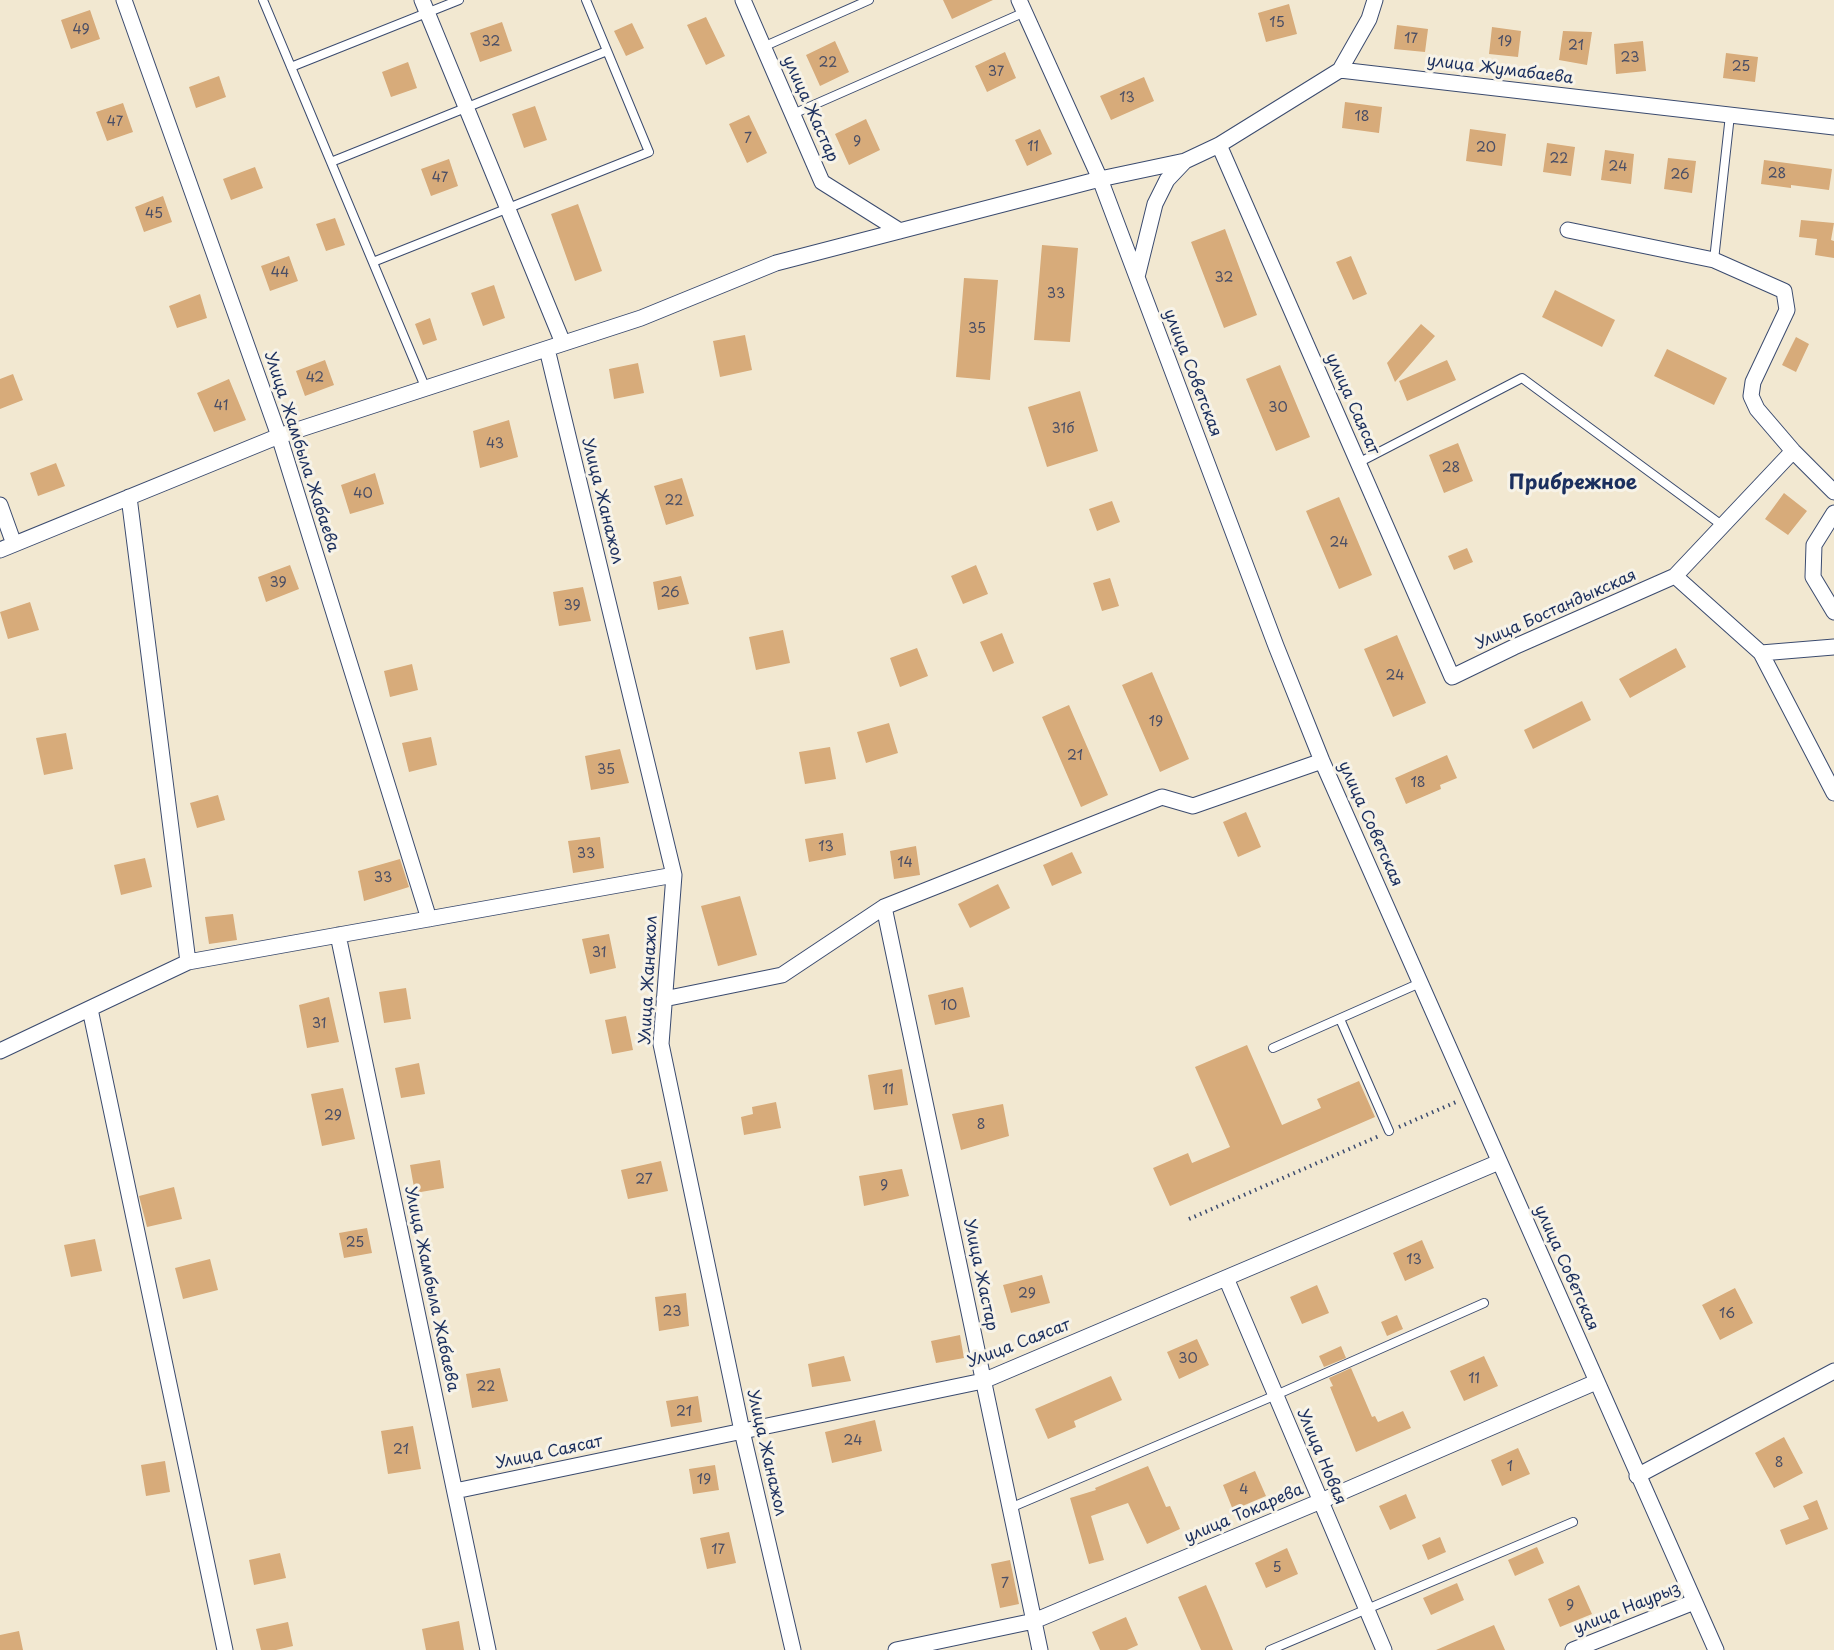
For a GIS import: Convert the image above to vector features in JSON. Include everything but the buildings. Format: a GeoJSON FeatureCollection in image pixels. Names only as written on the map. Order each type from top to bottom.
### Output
{"type":"FeatureCollection","features":[{"type":"Feature","properties":{"kind":"street","name":"Улица Жамбыла Жабаева"},"geometry":{"type":"LineString","coordinates":[[124,0],[279,436],[429,919]]}},
{"type":"Feature","properties":{"kind":"street","name":"улица Жастар"},"geometry":{"type":"LineString","coordinates":[[743,0],[822,182],[900,231]]}},
{"type":"Feature","properties":{"kind":"street"},"geometry":{"type":"LineString","coordinates":[[0,505],[7,547],[279,436],[641,318],[776,263],[1100,179],[1185,161],[1218,145],[1340,70],[1369,19],[1376,0]]}},
{"type":"Feature","properties":{"kind":"street"},"geometry":{"type":"LineString","coordinates":[[425,6],[564,343]]}},
{"type":"Feature","properties":{"kind":"street","name":"улица Советская"},"geometry":{"type":"LineString","coordinates":[[1022,6],[1100,179],[1276,646],[1323,761],[1637,1476],[1716,1650]]}},
{"type":"Feature","properties":{"kind":"street","name":"улица Жумабаева"},"geometry":{"type":"LineString","coordinates":[[1340,70],[1834,127]]}},
{"type":"Feature","properties":{"kind":"street","name":"улица Саясат"},"geometry":{"type":"LineString","coordinates":[[1218,145],[1452,677]]}},
{"type":"Feature","properties":{"kind":"street"},"geometry":{"type":"LineString","coordinates":[[1137,277],[1155,204],[1167,180],[1185,161]]}},
{"type":"Feature","properties":{"kind":"street"},"geometry":{"type":"LineString","coordinates":[[1568,230],[1714,260],[1784,291],[1787,310],[1753,382],[1751,396],[1757,409],[1793,451],[1834,492]]}},
{"type":"Feature","properties":{"kind":"street","name":"Улица Жанажол"},"geometry":{"type":"LineString","coordinates":[[547,349],[674,875],[661,1044],[742,1431],[793,1650]]}},
{"type":"Feature","properties":{"kind":"street","name":"Улица Бостандыкская"},"geometry":{"type":"LineString","coordinates":[[1452,677],[1675,576],[1793,451]]}},
{"type":"Feature","properties":{"kind":"street"},"geometry":{"type":"LineString","coordinates":[[129,497],[188,962]]}},
{"type":"Feature","properties":{"kind":"street"},"geometry":{"type":"LineString","coordinates":[[1834,513],[1814,545],[1813,577],[1834,612]]}},
{"type":"Feature","properties":{"kind":"street"},"geometry":{"type":"LineString","coordinates":[[1675,576],[1761,653],[1834,793]]}},
{"type":"Feature","properties":{"kind":"street"},"geometry":{"type":"LineString","coordinates":[[1761,653],[1834,647]]}},
{"type":"Feature","properties":{"kind":"street"},"geometry":{"type":"LineString","coordinates":[[664,999],[782,975],[884,907],[1162,797],[1193,806],[1323,761]]}},
{"type":"Feature","properties":{"kind":"street"},"geometry":{"type":"LineString","coordinates":[[0,1051],[188,962],[674,875]]}},
{"type":"Feature","properties":{"kind":"street","name":"Улица Жастар"},"geometry":{"type":"LineString","coordinates":[[884,907],[1040,1650]]}},
{"type":"Feature","properties":{"kind":"street","name":"Улица Жамбыла Жабаева"},"geometry":{"type":"LineString","coordinates":[[338,935],[488,1650]]}},
{"type":"Feature","properties":{"kind":"street"},"geometry":{"type":"LineString","coordinates":[[90,1009],[225,1650]]}},
{"type":"Feature","properties":{"kind":"street","name":"Улица Саясат"},"geometry":{"type":"LineString","coordinates":[[455,1491],[983,1381],[1499,1162]]}},
{"type":"Feature","properties":{"kind":"street","name":"Улица Новая"},"geometry":{"type":"LineString","coordinates":[[1226,1278],[1384,1650]]}},
{"type":"Feature","properties":{"kind":"street"},"geometry":{"type":"LineString","coordinates":[[1637,1476],[1834,1371]]}},
{"type":"Feature","properties":{"kind":"street","name":"улица Токарева"},"geometry":{"type":"LineString","coordinates":[[896,1650],[1034,1621],[1321,1501],[1596,1382]]}},
{"type":"Feature","properties":{"kind":"street","name":"улица Наурыз"},"geometry":{"type":"LineString","coordinates":[[1573,1650],[1694,1602]]}},
{"type":"Feature","properties":{"kind":"lane"},"geometry":{"type":"LineString","coordinates":[[263,0],[426,388]]}},
{"type":"Feature","properties":{"kind":"lane"},"geometry":{"type":"LineString","coordinates":[[291,67],[425,6],[459,0]]}},
{"type":"Feature","properties":{"kind":"lane"},"geometry":{"type":"LineString","coordinates":[[373,262],[649,152],[586,0]]}},
{"type":"Feature","properties":{"kind":"lane"},"geometry":{"type":"LineString","coordinates":[[763,46],[869,0]]}},
{"type":"Feature","properties":{"kind":"lane"},"geometry":{"type":"LineString","coordinates":[[793,114],[1022,6]]}},
{"type":"Feature","properties":{"kind":"lane"},"geometry":{"type":"LineString","coordinates":[[331,162],[607,51]]}},
{"type":"Feature","properties":{"kind":"lane"},"geometry":{"type":"LineString","coordinates":[[1714,260],[1730,115]]}},
{"type":"Feature","properties":{"kind":"lane"},"geometry":{"type":"LineString","coordinates":[[1358,463],[1522,378],[1723,526]]}},
{"type":"Feature","properties":{"kind":"lane"},"geometry":{"type":"LineString","coordinates":[[1273,1048],[1420,983]]}},
{"type":"Feature","properties":{"kind":"lane"},"geometry":{"type":"LineString","coordinates":[[1340,1019],[1389,1131]]}},
{"type":"Feature","properties":{"kind":"lane"},"geometry":{"type":"LineString","coordinates":[[1010,1508],[1276,1395],[1484,1303]]}},
{"type":"Feature","properties":{"kind":"lane"},"geometry":{"type":"LineString","coordinates":[[1270,1650],[1573,1522]]}},
{"type":"Feature","properties":{"kind":"path"},"geometry":{"type":"LineString","coordinates":[[1189,1219],[1470,1096]]}},
{"type":"Feature","properties":{"kind":"district","name":"Прибрежное"},"geometry":{"type":"Point","coordinates":[1573,483]}}]}
